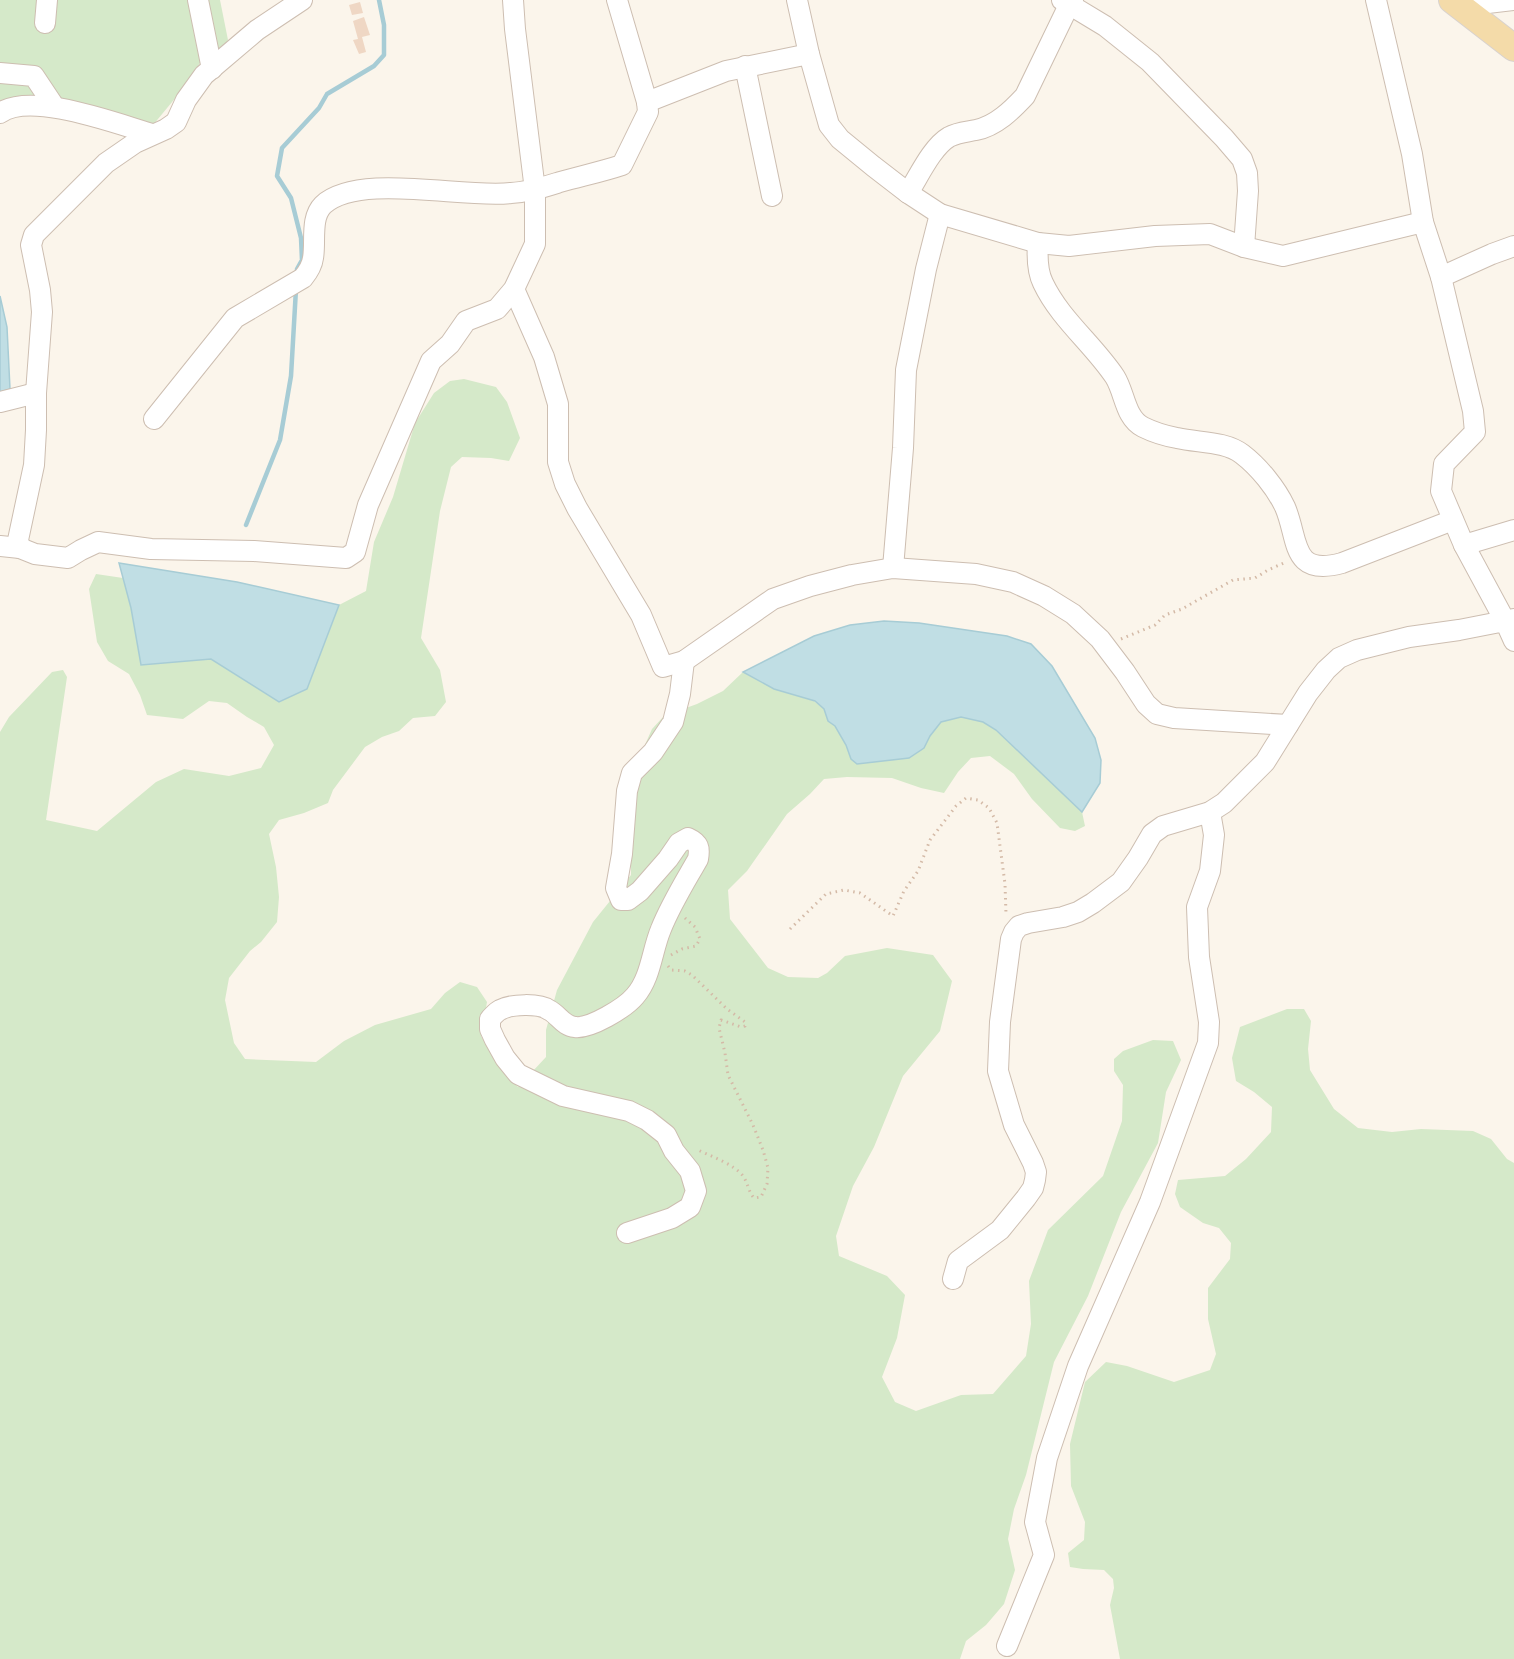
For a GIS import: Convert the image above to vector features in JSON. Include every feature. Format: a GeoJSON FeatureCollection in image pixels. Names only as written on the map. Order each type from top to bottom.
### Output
{"type":"FeatureCollection","features":[{"type":"Feature","properties":{"kind":"main road"},"geometry":{"type":"LineString","coordinates":[[1459,7],[1514,48]]}},
{"type":"Feature","properties":{"kind":"street"},"geometry":{"type":"LineString","coordinates":[[45,23],[47,0]]}},
{"type":"Feature","properties":{"kind":"street"},"geometry":{"type":"LineString","coordinates":[[198,0],[212,69]]}},
{"type":"Feature","properties":{"kind":"street"},"geometry":{"type":"LineString","coordinates":[[20,548],[18,540],[34,465],[42,312],[31,245],[34,235],[106,163],[135,143],[176,122],[186,100],[204,75],[257,30],[302,0]]}},
{"type":"Feature","properties":{"kind":"street"},"geometry":{"type":"LineString","coordinates":[[0,546],[68,558],[98,542],[151,549],[254,551],[346,558],[355,552],[368,505],[431,362],[450,344],[466,321],[497,309],[514,289],[535,244],[535,190],[513,0]]}},
{"type":"Feature","properties":{"kind":"street"},"geometry":{"type":"LineString","coordinates":[[154,419],[235,318],[298,282],[310,268],[314,258],[316,219],[321,207],[331,199],[366,190],[389,188],[508,194],[535,190],[622,165],[648,112],[617,0]]}},
{"type":"Feature","properties":{"kind":"street"},"geometry":{"type":"LineString","coordinates":[[797,0],[808,54],[829,125],[840,139],[908,193],[940,214],[1038,243],[1069,246],[1155,236],[1210,234],[1244,247],[1283,256],[1423,222]]}},
{"type":"Feature","properties":{"kind":"street"},"geometry":{"type":"LineString","coordinates":[[1376,0],[1412,154],[1423,222],[1441,277],[1473,411],[1475,432],[1444,464],[1441,492],[1464,545],[1509,620],[1514,641]]}},
{"type":"Feature","properties":{"kind":"street"},"geometry":{"type":"LineString","coordinates":[[1459,7],[1514,0]]}},
{"type":"Feature","properties":{"kind":"street"},"geometry":{"type":"LineString","coordinates":[[908,193],[939,146],[948,138],[997,121],[1025,96],[1068,2],[1105,26],[1150,62],[1242,159],[1247,173],[1248,190],[1244,247]]}},
{"type":"Feature","properties":{"kind":"street"},"geometry":{"type":"LineString","coordinates":[[647,102],[726,70],[808,54]]}},
{"type":"Feature","properties":{"kind":"street"},"geometry":{"type":"LineString","coordinates":[[745,66],[772,196]]}},
{"type":"Feature","properties":{"kind":"street"},"geometry":{"type":"LineString","coordinates":[[0,73],[34,76],[54,106]]}},
{"type":"Feature","properties":{"kind":"street"},"geometry":{"type":"LineString","coordinates":[[0,112],[24,105],[54,106],[152,134]]}},
{"type":"Feature","properties":{"kind":"street"},"geometry":{"type":"LineString","coordinates":[[893,568],[903,448],[906,370],[940,214]]}},
{"type":"Feature","properties":{"kind":"street"},"geometry":{"type":"LineString","coordinates":[[1038,243],[1037,262],[1051,299],[1115,377],[1134,422],[1144,428],[1174,438],[1231,447],[1243,455],[1277,494],[1285,509],[1295,546],[1301,556],[1310,563],[1331,566],[1453,520]]}},
{"type":"Feature","properties":{"kind":"street"},"geometry":{"type":"LineString","coordinates":[[1441,277],[1514,246]]}},
{"type":"Feature","properties":{"kind":"street"},"geometry":{"type":"LineString","coordinates":[[514,289],[544,357],[558,404],[558,462],[565,484],[641,615],[663,667],[684,661],[773,599],[810,586],[852,575],[893,568],[976,574],[1013,582],[1044,596],[1073,614],[1106,646],[1146,704],[1157,714],[1174,718],[1288,725]]}},
{"type":"Feature","properties":{"kind":"street"},"geometry":{"type":"LineString","coordinates":[[0,402],[36,393]]}},
{"type":"Feature","properties":{"kind":"street"},"geometry":{"type":"LineString","coordinates":[[1464,545],[1514,530]]}},
{"type":"Feature","properties":{"kind":"street"},"geometry":{"type":"LineString","coordinates":[[953,1279],[958,1261],[1000,1230],[1033,1188],[1035,1180],[1034,1163],[1014,1125],[998,1071],[1000,1022],[1011,939],[1019,926],[1063,917],[1078,912],[1093,903],[1121,882],[1152,834],[1163,826],[1210,812],[1224,803],[1265,762],[1308,693],[1339,658],[1357,650],[1409,636],[1459,630],[1509,620]]}},
{"type":"Feature","properties":{"kind":"street"},"geometry":{"type":"LineString","coordinates":[[627,1233],[672,1218],[690,1207],[696,1191],[690,1171],[674,1151],[666,1135],[647,1120],[629,1111],[563,1096],[518,1074],[504,1058],[490,1029],[490,1019],[499,1010],[512,1006],[535,1006],[548,1009],[566,1025],[576,1028],[586,1027],[619,1009],[633,999],[642,988],[660,931],[698,859],[699,850],[695,842],[688,838],[679,843],[639,891],[628,900],[621,900],[616,888],[622,854],[627,791],[632,773],[653,752],[673,722],[680,694],[684,661]]}},
{"type":"Feature","properties":{"kind":"street"},"geometry":{"type":"LineString","coordinates":[[1007,1646],[1044,1555],[1035,1522],[1047,1458],[1078,1366],[1150,1202],[1208,1043],[1209,1022],[1199,957],[1197,907],[1210,871],[1214,835],[1210,812]]}},
{"type":"Feature","properties":{"kind":"path"},"geometry":{"type":"LineString","coordinates":[[1106,646],[1155,625],[1165,615],[1182,609],[1233,580],[1256,578],[1268,570],[1301,556]]}},
{"type":"Feature","properties":{"kind":"path"},"geometry":{"type":"LineString","coordinates":[[790,929],[826,894],[844,890],[860,893],[893,916],[904,891],[918,871],[930,840],[956,806],[966,798],[978,800],[989,808],[997,823],[1005,884],[1005,923],[1014,932]]}},
{"type":"Feature","properties":{"kind":"path"},"geometry":{"type":"LineString","coordinates":[[669,911],[686,918],[700,939],[696,946],[682,949],[669,956]]}},
{"type":"Feature","properties":{"kind":"path"},"geometry":{"type":"LineString","coordinates":[[666,963],[671,970],[685,971],[692,975],[727,1009],[745,1022],[745,1026],[741,1027],[721,1020],[719,1028],[728,1075],[753,1125],[768,1168],[767,1184],[761,1197],[754,1198],[749,1192],[746,1179],[733,1167],[666,1135]]}},
{"type":"Feature","properties":{"kind":"green space"},"geometry":{"type":"Polygon","coordinates":[[[0,0],[220,0],[228,40],[223,48],[200,63],[153,125],[26,97],[0,100],[0,0]]]}},
{"type":"Feature","properties":{"kind":"green space"},"geometry":{"type":"Polygon","coordinates":[[[464,379],[496,387],[507,402],[520,438],[509,461],[462,457],[451,467],[440,511],[421,638],[440,670],[446,702],[435,716],[413,718],[399,731],[382,737],[365,747],[333,790],[328,803],[279,820],[269,834],[279,897],[277,922],[229,978],[225,1000],[234,1043],[245,1059],[316,1062],[344,1041],[375,1025],[431,1009],[445,993],[460,982],[477,987],[487,1002],[481,1036],[501,1069],[518,1087],[546,1057],[546,1030],[557,990],[593,922],[631,875],[631,845],[640,756],[652,729],[664,716],[697,704],[723,691],[743,672],[774,689],[814,701],[824,709],[828,721],[835,726],[846,745],[851,759],[924,748],[941,722],[961,717],[983,722],[996,730],[1082,812],[1085,826],[1075,831],[1060,828],[1032,799],[1014,774],[990,756],[971,758],[944,793],[892,778],[824,779],[787,814],[747,871],[728,890],[730,919],[768,968],[788,977],[818,978],[827,973],[845,956],[887,948],[933,955],[952,981],[940,1031],[903,1076],[874,1147],[853,1186],[836,1236],[839,1256],[887,1276],[905,1295],[897,1338],[882,1377],[895,1402],[916,1411],[961,1395],[993,1394],[1026,1356],[1031,1324],[1029,1281],[1048,1230],[1103,1176],[1122,1121],[1123,1085],[1114,1071],[1114,1059],[1123,1051],[1153,1040],[1173,1041],[1181,1060],[1166,1092],[1158,1143],[1121,1212],[1088,1296],[1054,1362],[1026,1475],[1014,1509],[1008,1539],[1015,1570],[1004,1604],[986,1625],[966,1641],[960,1659],[0,1659],[0,732],[9,717],[52,672],[63,670],[67,677],[46,820],[97,831],[156,782],[184,769],[229,776],[261,768],[274,745],[264,727],[227,703],[209,701],[183,719],[147,715],[129,674],[108,661],[97,642],[89,589],[96,574],[123,578],[141,665],[211,659],[279,702],[307,689],[339,605],[366,591],[374,542],[393,497],[415,423],[434,393],[450,381],[464,379]]]}},
{"type":"Feature","properties":{"kind":"green space"},"geometry":{"type":"Polygon","coordinates":[[[1287,1009],[1304,1009],[1311,1021],[1308,1049],[1310,1070],[1334,1109],[1358,1128],[1392,1132],[1421,1129],[1473,1131],[1491,1139],[1507,1159],[1514,1163],[1514,1659],[1120,1659],[1110,1605],[1114,1588],[1113,1579],[1104,1570],[1070,1567],[1068,1553],[1084,1540],[1085,1522],[1071,1486],[1070,1444],[1085,1382],[1106,1362],[1127,1366],[1174,1382],[1210,1370],[1216,1354],[1208,1319],[1208,1288],[1230,1259],[1231,1243],[1219,1228],[1203,1223],[1180,1207],[1175,1194],[1178,1180],[1225,1176],[1246,1159],[1271,1132],[1272,1107],[1236,1081],[1232,1058],[1240,1027],[1287,1009]]]}},
{"type":"Feature","properties":{"kind":"water"},"geometry":{"type":"Polygon","coordinates":[[[0,296],[7,327],[10,389],[0,392],[0,296]]]}},
{"type":"Feature","properties":{"kind":"water"},"geometry":{"type":"Polygon","coordinates":[[[119,563],[237,582],[339,605],[307,689],[279,702],[211,659],[141,665],[131,608],[119,563]]]}},
{"type":"Feature","properties":{"kind":"water"},"geometry":{"type":"Polygon","coordinates":[[[884,621],[919,623],[1007,636],[1031,644],[1052,666],[1095,738],[1101,760],[1100,783],[1082,812],[996,730],[983,722],[961,717],[941,722],[924,748],[909,758],[857,764],[851,759],[835,726],[828,721],[824,709],[815,701],[774,689],[743,672],[814,636],[850,625],[884,621]]]}},
{"type":"Feature","properties":{"kind":"building"},"geometry":{"type":"Polygon","coordinates":[[[360,2],[363,13],[352,15],[349,5],[360,2]]]}},
{"type":"Feature","properties":{"kind":"building"},"geometry":{"type":"Polygon","coordinates":[[[364,17],[370,35],[362,37],[366,52],[359,54],[353,40],[358,39],[353,21],[364,17]]]}},
{"type":"Feature","properties":{"kind":"waterway"},"geometry":{"type":"LineString","coordinates":[[297,275],[297,269],[302,260],[301,238],[291,198],[277,176],[282,148],[319,108],[327,94],[374,66],[384,55],[384,25],[379,0]]}},
{"type":"Feature","properties":{"kind":"waterway"},"geometry":{"type":"LineString","coordinates":[[246,525],[280,440],[291,376],[296,289]]}}]}
